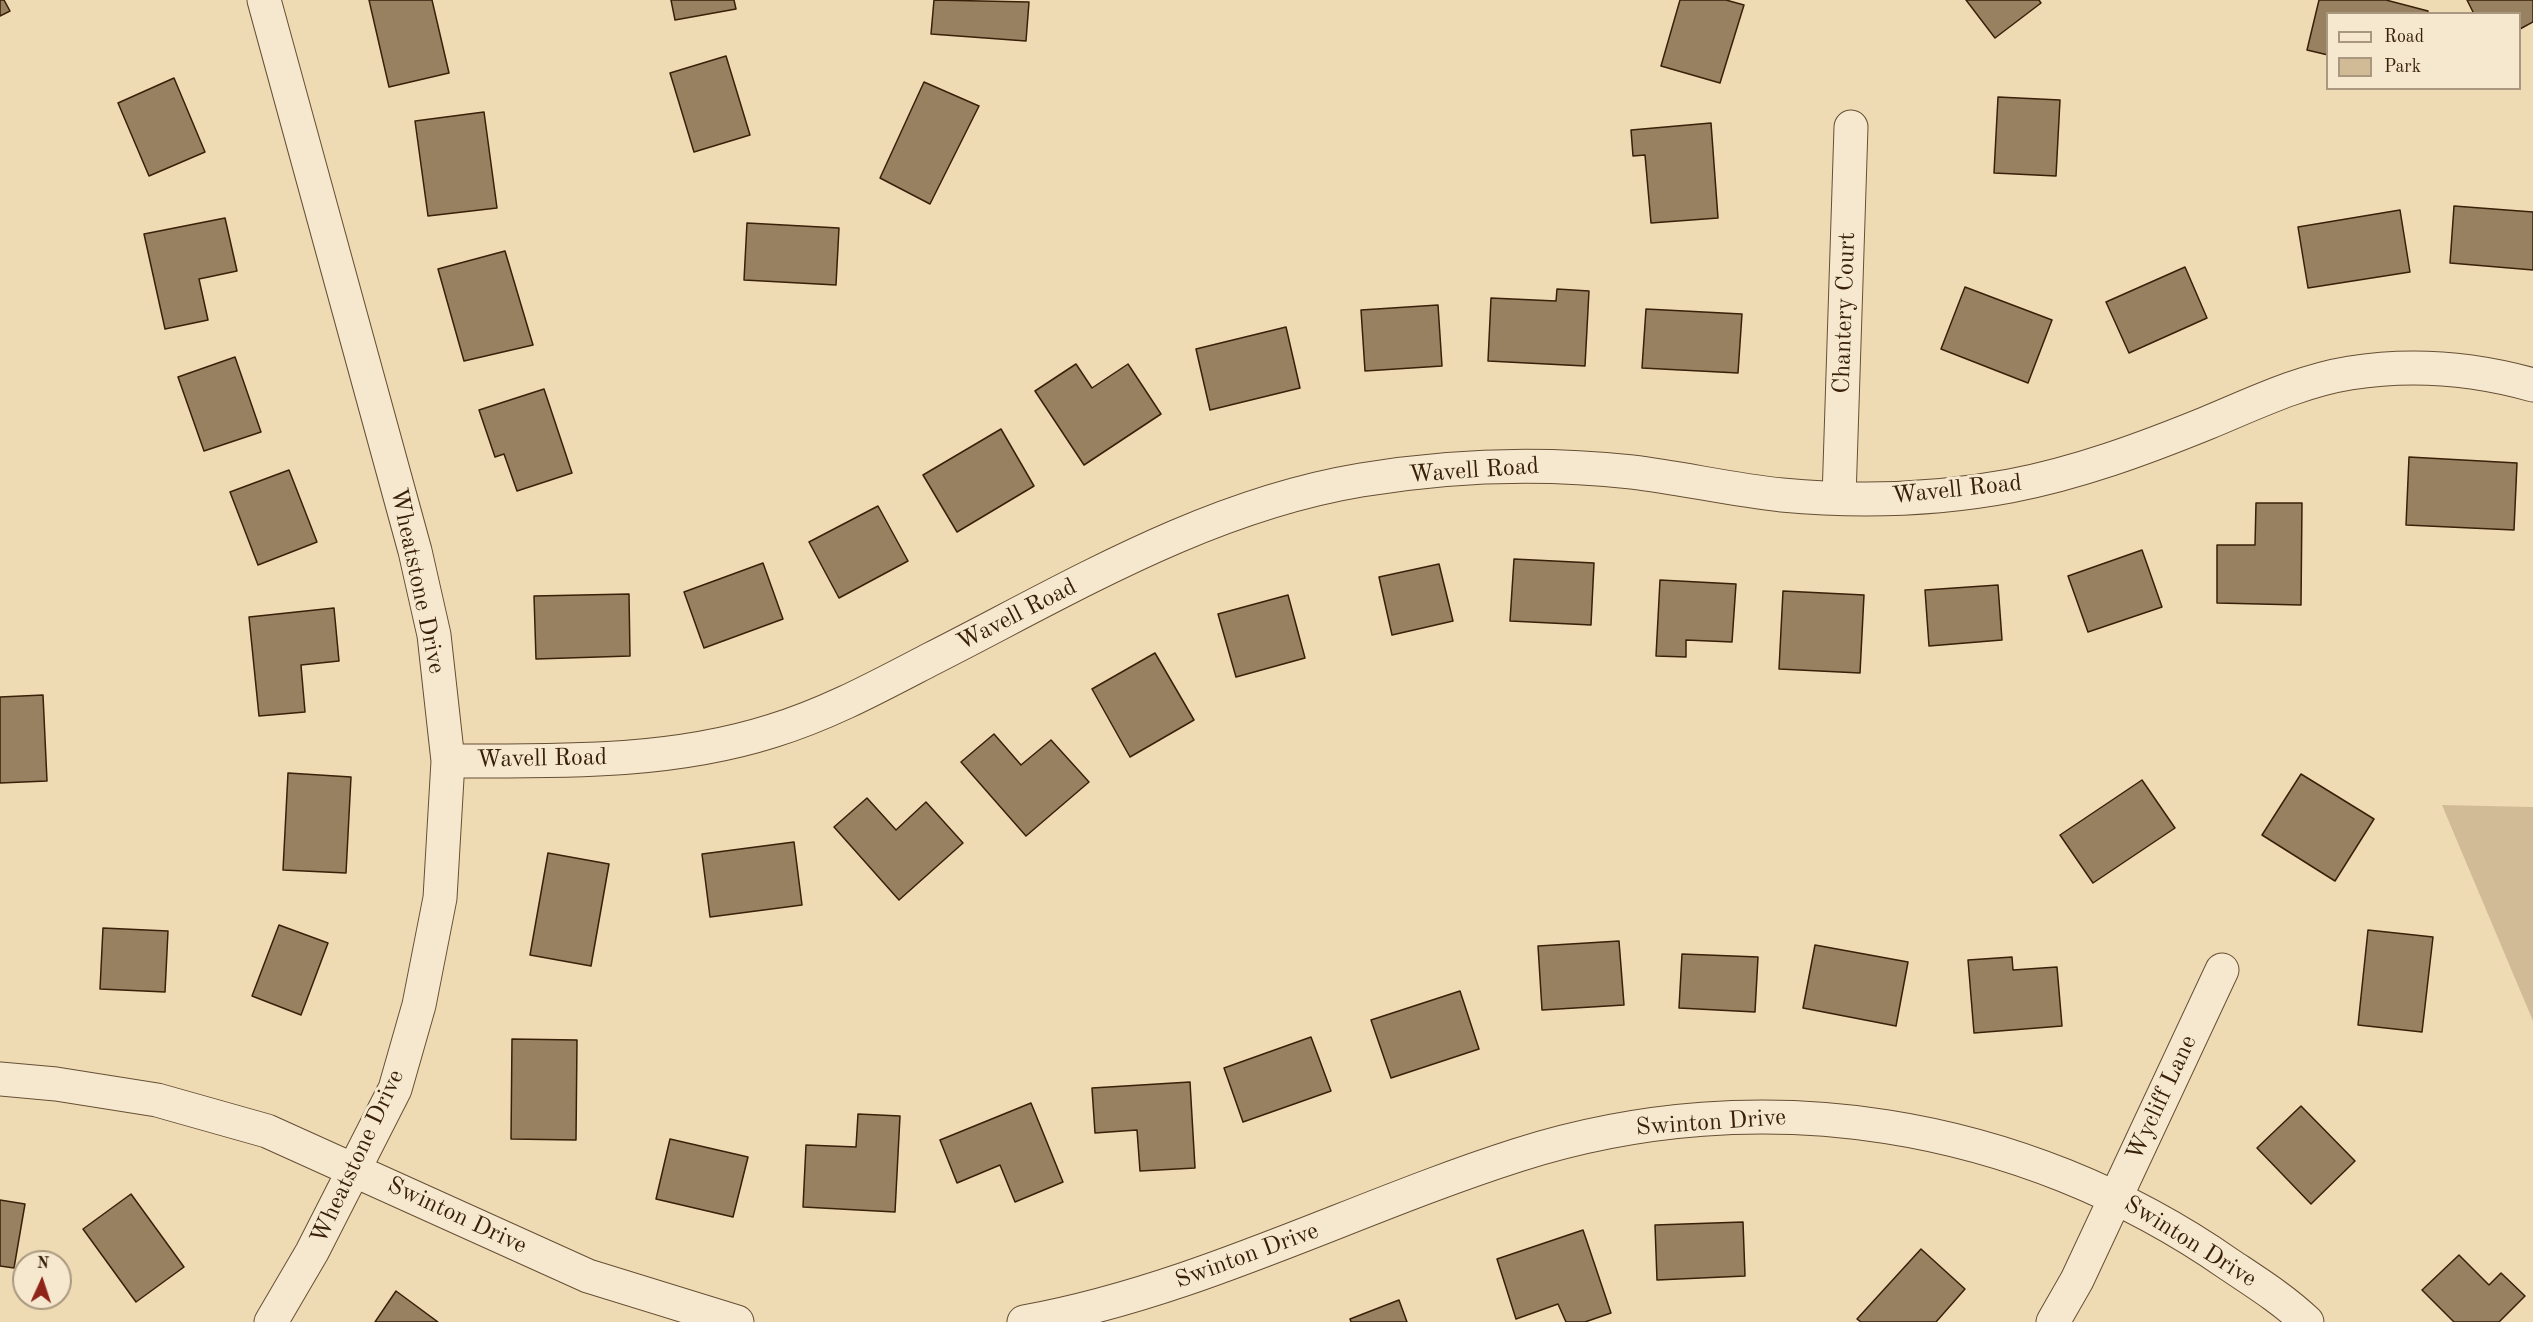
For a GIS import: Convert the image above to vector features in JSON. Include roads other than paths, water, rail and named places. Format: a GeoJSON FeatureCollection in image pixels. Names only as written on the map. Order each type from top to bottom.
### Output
{"type":"FeatureCollection","features":[{"type":"Feature","properties":{"kind":"street","name":"Wheatstone Drive"},"geometry":{"type":"LineString","coordinates":[[264,0],[415,551],[434,635],[448,760],[440,898],[419,1005],[395,1089],[356,1169],[271,1322]]}},
{"type":"Feature","properties":{"kind":"street","name":"Chantery Court"},"geometry":{"type":"LineString","coordinates":[[1839,498],[1851,128]]}},
{"type":"Feature","properties":{"kind":"street","name":"Wavell Road"},"geometry":{"type":"LineString","coordinates":[[448,760],[551,761],[665,754],[718,746],[773,731],[867,692],[1165,539],[1255,506],[1357,481],[1455,468],[1547,465],[1632,472],[1780,495],[1927,498],[2037,481],[2137,452],[2300,385],[2348,373],[2403,367],[2438,367],[2493,374],[2533,385]]}},
{"type":"Feature","properties":{"kind":"street","name":"Wycliff Lane"},"geometry":{"type":"LineString","coordinates":[[2053,1322],[2077,1280],[2222,969]]}},
{"type":"Feature","properties":{"kind":"street","name":"Swinton Drive"},"geometry":{"type":"LineString","coordinates":[[0,1079],[56,1084],[157,1100],[217,1115],[267,1131],[356,1169],[588,1276],[737,1322]]}},
{"type":"Feature","properties":{"kind":"street","name":"Swinton Drive"},"geometry":{"type":"LineString","coordinates":[[1024,1322],[1071,1314],[1163,1287],[1518,1155],[1612,1131],[1688,1119],[1792,1116],[1895,1127],[2023,1159],[2116,1196],[2191,1238],[2291,1307],[2307,1322]]}}]}
